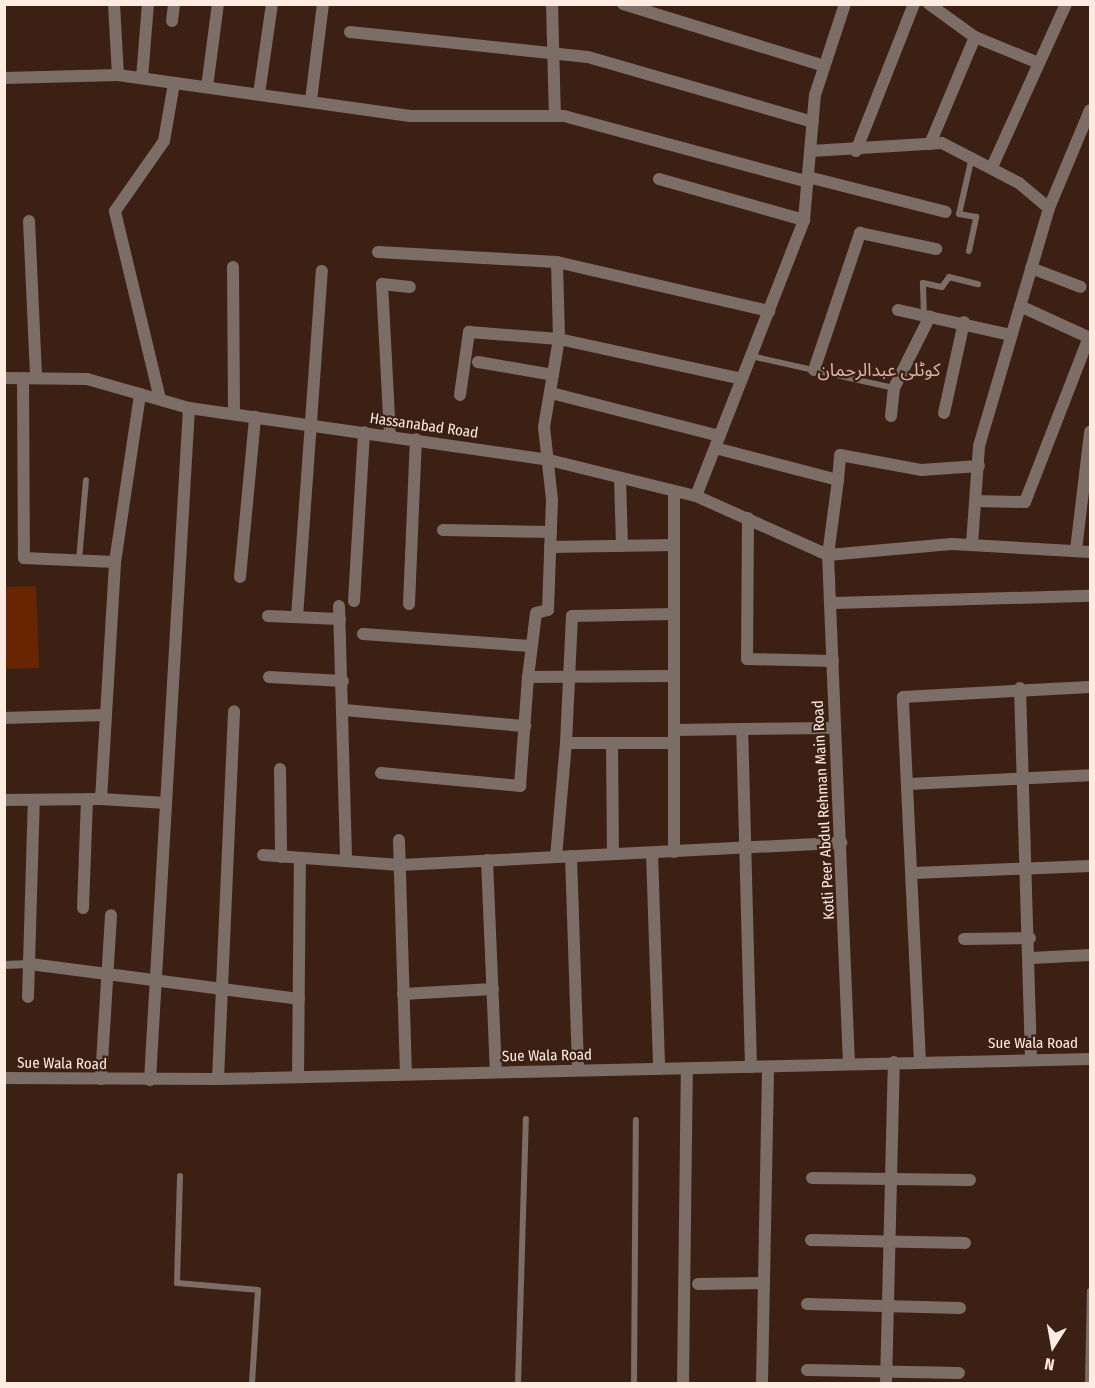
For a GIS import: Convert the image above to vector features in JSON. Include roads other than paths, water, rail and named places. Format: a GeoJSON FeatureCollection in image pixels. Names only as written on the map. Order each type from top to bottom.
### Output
{"type":"FeatureCollection","features":[{"type":"Feature","properties":{"kind":"street"},"geometry":{"type":"LineString","coordinates":[[114,4],[118,75]]}},
{"type":"Feature","properties":{"kind":"street"},"geometry":{"type":"LineString","coordinates":[[142,78],[148,4]]}},
{"type":"Feature","properties":{"kind":"street"},"geometry":{"type":"LineString","coordinates":[[172,21],[174,4]]}},
{"type":"Feature","properties":{"kind":"street"},"geometry":{"type":"LineString","coordinates":[[207,87],[218,4]]}},
{"type":"Feature","properties":{"kind":"street"},"geometry":{"type":"LineString","coordinates":[[259,94],[272,4]]}},
{"type":"Feature","properties":{"kind":"street"},"geometry":{"type":"LineString","coordinates":[[311,100],[323,4]]}},
{"type":"Feature","properties":{"kind":"street"},"geometry":{"type":"LineString","coordinates":[[552,4],[555,116]]}},
{"type":"Feature","properties":{"kind":"street"},"geometry":{"type":"LineString","coordinates":[[623,4],[824,66]]}},
{"type":"Feature","properties":{"kind":"street"},"geometry":{"type":"LineString","coordinates":[[856,151],[914,4]]}},
{"type":"Feature","properties":{"kind":"street"},"geometry":{"type":"LineString","coordinates":[[929,4],[975,37],[1036,62]]}},
{"type":"Feature","properties":{"kind":"street"},"geometry":{"type":"LineString","coordinates":[[992,167],[1036,62],[1066,4]]}},
{"type":"Feature","properties":{"kind":"street"},"geometry":{"type":"LineString","coordinates":[[696,496],[804,220],[813,122],[824,66],[844,5]]}},
{"type":"Feature","properties":{"kind":"street"},"geometry":{"type":"LineString","coordinates":[[350,32],[588,57],[813,122]]}},
{"type":"Feature","properties":{"kind":"street"},"geometry":{"type":"LineString","coordinates":[[930,144],[975,37]]}},
{"type":"Feature","properties":{"kind":"street"},"geometry":{"type":"LineString","coordinates":[[4,78],[118,75],[311,100],[410,117],[555,116],[946,212]]}},
{"type":"Feature","properties":{"kind":"street"},"geometry":{"type":"LineString","coordinates":[[160,399],[115,211],[164,141],[174,83]]}},
{"type":"Feature","properties":{"kind":"street"},"geometry":{"type":"LineString","coordinates":[[972,544],[979,466],[978,446],[1049,208],[1085,137],[1090,110]]}},
{"type":"Feature","properties":{"kind":"street"},"geometry":{"type":"LineString","coordinates":[[811,151],[856,151],[930,144],[972,156],[992,167],[1049,208]]}},
{"type":"Feature","properties":{"kind":"street"},"geometry":{"type":"LineString","coordinates":[[659,179],[804,220]]}},
{"type":"Feature","properties":{"kind":"street"},"geometry":{"type":"LineString","coordinates":[[29,221],[36,378]]}},
{"type":"Feature","properties":{"kind":"street"},"geometry":{"type":"LineString","coordinates":[[814,370],[860,233],[936,249]]}},
{"type":"Feature","properties":{"kind":"street"},"geometry":{"type":"LineString","coordinates":[[378,252],[557,262],[768,311]]}},
{"type":"Feature","properties":{"kind":"street"},"geometry":{"type":"LineString","coordinates":[[381,773],[520,786],[528,677],[536,614],[548,610],[551,532],[545,459],[559,339],[557,262]]}},
{"type":"Feature","properties":{"kind":"street"},"geometry":{"type":"LineString","coordinates":[[232,267],[234,414]]}},
{"type":"Feature","properties":{"kind":"street"},"geometry":{"type":"LineString","coordinates":[[1031,268],[1081,287]]}},
{"type":"Feature","properties":{"kind":"street"},"geometry":{"type":"LineString","coordinates":[[297,617],[322,271]]}},
{"type":"Feature","properties":{"kind":"street"},"geometry":{"type":"LineString","coordinates":[[390,436],[382,284],[410,287]]}},
{"type":"Feature","properties":{"kind":"street"},"geometry":{"type":"LineString","coordinates":[[976,501],[1025,502],[1090,337],[1020,306]]}},
{"type":"Feature","properties":{"kind":"street"},"geometry":{"type":"LineString","coordinates":[[898,310],[964,322],[1011,335]]}},
{"type":"Feature","properties":{"kind":"street"},"geometry":{"type":"LineString","coordinates":[[891,416],[894,388],[927,316]]}},
{"type":"Feature","properties":{"kind":"street"},"geometry":{"type":"LineString","coordinates":[[944,413],[964,322]]}},
{"type":"Feature","properties":{"kind":"street"},"geometry":{"type":"LineString","coordinates":[[460,395],[469,332],[559,339],[742,379]]}},
{"type":"Feature","properties":{"kind":"street"},"geometry":{"type":"LineString","coordinates":[[478,362],[553,375]]}},
{"type":"Feature","properties":{"kind":"street","name":"Hassanabad Road"},"geometry":{"type":"LineString","coordinates":[[4,378],[87,379],[189,408],[545,459],[696,496],[828,555]]}},
{"type":"Feature","properties":{"kind":"street"},"geometry":{"type":"LineString","coordinates":[[23,378],[24,558],[115,562]]}},
{"type":"Feature","properties":{"kind":"street"},"geometry":{"type":"LineString","coordinates":[[551,393],[720,436]]}},
{"type":"Feature","properties":{"kind":"street"},"geometry":{"type":"LineString","coordinates":[[101,799],[115,562],[140,394]]}},
{"type":"Feature","properties":{"kind":"street"},"geometry":{"type":"LineString","coordinates":[[150,1080],[189,408]]}},
{"type":"Feature","properties":{"kind":"street"},"geometry":{"type":"LineString","coordinates":[[240,577],[255,417]]}},
{"type":"Feature","properties":{"kind":"street"},"geometry":{"type":"LineString","coordinates":[[354,601],[364,432]]}},
{"type":"Feature","properties":{"kind":"street"},"geometry":{"type":"LineString","coordinates":[[1076,550],[1090,432]]}},
{"type":"Feature","properties":{"kind":"street"},"geometry":{"type":"LineString","coordinates":[[410,604],[416,439]]}},
{"type":"Feature","properties":{"kind":"street"},"geometry":{"type":"LineString","coordinates":[[715,448],[838,480]]}},
{"type":"Feature","properties":{"kind":"street","name":"Kotli Peer Abdul Rehman Main Road"},"geometry":{"type":"LineString","coordinates":[[849,1064],[835,728],[834,603],[828,555],[840,455],[921,470],[979,466]]}},
{"type":"Feature","properties":{"kind":"street"},"geometry":{"type":"LineString","coordinates":[[620,478],[622,546]]}},
{"type":"Feature","properties":{"kind":"street"},"geometry":{"type":"LineString","coordinates":[[674,491],[674,852]]}},
{"type":"Feature","properties":{"kind":"street"},"geometry":{"type":"LineString","coordinates":[[748,518],[747,659],[833,661]]}},
{"type":"Feature","properties":{"kind":"street"},"geometry":{"type":"LineString","coordinates":[[443,530],[551,532]]}},
{"type":"Feature","properties":{"kind":"street"},"geometry":{"type":"LineString","coordinates":[[828,555],[972,544],[1090,552]]}},
{"type":"Feature","properties":{"kind":"street"},"geometry":{"type":"LineString","coordinates":[[550,547],[674,545]]}},
{"type":"Feature","properties":{"kind":"street"},"geometry":{"type":"LineString","coordinates":[[834,603],[1090,596]]}},
{"type":"Feature","properties":{"kind":"street"},"geometry":{"type":"LineString","coordinates":[[339,606],[344,710],[346,861]]}},
{"type":"Feature","properties":{"kind":"street"},"geometry":{"type":"LineString","coordinates":[[556,857],[566,743],[572,616],[674,614]]}},
{"type":"Feature","properties":{"kind":"street"},"geometry":{"type":"LineString","coordinates":[[268,616],[340,619]]}},
{"type":"Feature","properties":{"kind":"street"},"geometry":{"type":"LineString","coordinates":[[363,634],[531,646]]}},
{"type":"Feature","properties":{"kind":"street"},"geometry":{"type":"LineString","coordinates":[[528,677],[674,676]]}},
{"type":"Feature","properties":{"kind":"street"},"geometry":{"type":"LineString","coordinates":[[269,677],[343,681]]}},
{"type":"Feature","properties":{"kind":"street"},"geometry":{"type":"LineString","coordinates":[[920,1062],[914,873],[903,697],[1020,688],[1090,687]]}},
{"type":"Feature","properties":{"kind":"street"},"geometry":{"type":"LineString","coordinates":[[1020,688],[1029,869],[1032,1058]]}},
{"type":"Feature","properties":{"kind":"street"},"geometry":{"type":"LineString","coordinates":[[344,710],[525,726]]}},
{"type":"Feature","properties":{"kind":"street"},"geometry":{"type":"LineString","coordinates":[[219,1079],[234,711]]}},
{"type":"Feature","properties":{"kind":"street"},"geometry":{"type":"LineString","coordinates":[[4,718],[105,715]]}},
{"type":"Feature","properties":{"kind":"street"},"geometry":{"type":"LineString","coordinates":[[566,743],[612,743],[742,729],[835,728]]}},
{"type":"Feature","properties":{"kind":"street"},"geometry":{"type":"LineString","coordinates":[[742,729],[742,848],[751,1067]]}},
{"type":"Feature","properties":{"kind":"street"},"geometry":{"type":"LineString","coordinates":[[612,743],[613,855]]}},
{"type":"Feature","properties":{"kind":"street"},"geometry":{"type":"LineString","coordinates":[[280,769],[281,857]]}},
{"type":"Feature","properties":{"kind":"street"},"geometry":{"type":"LineString","coordinates":[[909,784],[1090,775]]}},
{"type":"Feature","properties":{"kind":"street"},"geometry":{"type":"LineString","coordinates":[[83,908],[87,799]]}},
{"type":"Feature","properties":{"kind":"street"},"geometry":{"type":"LineString","coordinates":[[4,800],[101,799],[166,803]]}},
{"type":"Feature","properties":{"kind":"street"},"geometry":{"type":"LineString","coordinates":[[28,997],[34,800]]}},
{"type":"Feature","properties":{"kind":"street"},"geometry":{"type":"LineString","coordinates":[[399,840],[406,1074]]}},
{"type":"Feature","properties":{"kind":"street"},"geometry":{"type":"LineString","coordinates":[[263,855],[400,865],[841,843]]}},
{"type":"Feature","properties":{"kind":"street"},"geometry":{"type":"LineString","coordinates":[[652,853],[659,1069]]}},
{"type":"Feature","properties":{"kind":"street"},"geometry":{"type":"LineString","coordinates":[[571,856],[578,1070]]}},
{"type":"Feature","properties":{"kind":"street"},"geometry":{"type":"LineString","coordinates":[[298,1077],[300,858]]}},
{"type":"Feature","properties":{"kind":"street"},"geometry":{"type":"LineString","coordinates":[[487,861],[496,1071]]}},
{"type":"Feature","properties":{"kind":"street"},"geometry":{"type":"LineString","coordinates":[[914,873],[1090,866]]}},
{"type":"Feature","properties":{"kind":"street"},"geometry":{"type":"LineString","coordinates":[[101,1079],[111,915]]}},
{"type":"Feature","properties":{"kind":"street"},"geometry":{"type":"LineString","coordinates":[[964,939],[1030,938]]}},
{"type":"Feature","properties":{"kind":"street"},"geometry":{"type":"LineString","coordinates":[[1030,958],[1090,956]]}},
{"type":"Feature","properties":{"kind":"street"},"geometry":{"type":"LineString","coordinates":[[4,965],[30,964],[107,977],[299,999]]}},
{"type":"Feature","properties":{"kind":"street"},"geometry":{"type":"LineString","coordinates":[[404,994],[493,989]]}},
{"type":"Feature","properties":{"kind":"street","name":"Sue Wala Road"},"geometry":{"type":"LineString","coordinates":[[4,1078],[219,1079],[496,1071],[768,1067],[1032,1058],[1090,1059]]}},
{"type":"Feature","properties":{"kind":"street"},"geometry":{"type":"LineString","coordinates":[[886,1378],[894,1062]]}},
{"type":"Feature","properties":{"kind":"street"},"geometry":{"type":"LineString","coordinates":[[762,1383],[768,1067]]}},
{"type":"Feature","properties":{"kind":"street"},"geometry":{"type":"LineString","coordinates":[[683,1383],[687,1069]]}},
{"type":"Feature","properties":{"kind":"street"},"geometry":{"type":"LineString","coordinates":[[812,1178],[970,1180]]}},
{"type":"Feature","properties":{"kind":"street"},"geometry":{"type":"LineString","coordinates":[[811,1240],[965,1244]]}},
{"type":"Feature","properties":{"kind":"street"},"geometry":{"type":"LineString","coordinates":[[698,1284],[764,1283]]}},
{"type":"Feature","properties":{"kind":"street"},"geometry":{"type":"LineString","coordinates":[[807,1304],[960,1308]]}},
{"type":"Feature","properties":{"kind":"street"},"geometry":{"type":"LineString","coordinates":[[807,1370],[886,1378],[959,1373]]}},
{"type":"Feature","properties":{"kind":"lane"},"geometry":{"type":"LineString","coordinates":[[969,250],[976,217],[959,214],[972,156]]}},
{"type":"Feature","properties":{"kind":"lane"},"geometry":{"type":"LineString","coordinates":[[927,316],[923,283],[942,287],[949,277],[978,284]]}},
{"type":"Feature","properties":{"kind":"lane"},"geometry":{"type":"LineString","coordinates":[[751,356],[894,388]]}},
{"type":"Feature","properties":{"kind":"lane"},"geometry":{"type":"LineString","coordinates":[[79,560],[86,480]]}},
{"type":"Feature","properties":{"kind":"lane"},"geometry":{"type":"LineString","coordinates":[[518,1383],[526,1119]]}},
{"type":"Feature","properties":{"kind":"lane"},"geometry":{"type":"LineString","coordinates":[[634,1383],[636,1120]]}},
{"type":"Feature","properties":{"kind":"lane"},"geometry":{"type":"LineString","coordinates":[[180,1176],[177,1283],[258,1290],[252,1383]]}},
{"type":"Feature","properties":{"kind":"lane"},"geometry":{"type":"LineString","coordinates":[[1088,1383],[1090,1291]]}},
{"type":"Feature","properties":{"kind":"district","name":"کوٹلی عبدالرحمان"},"geometry":{"type":"Point","coordinates":[879,370]}}]}
